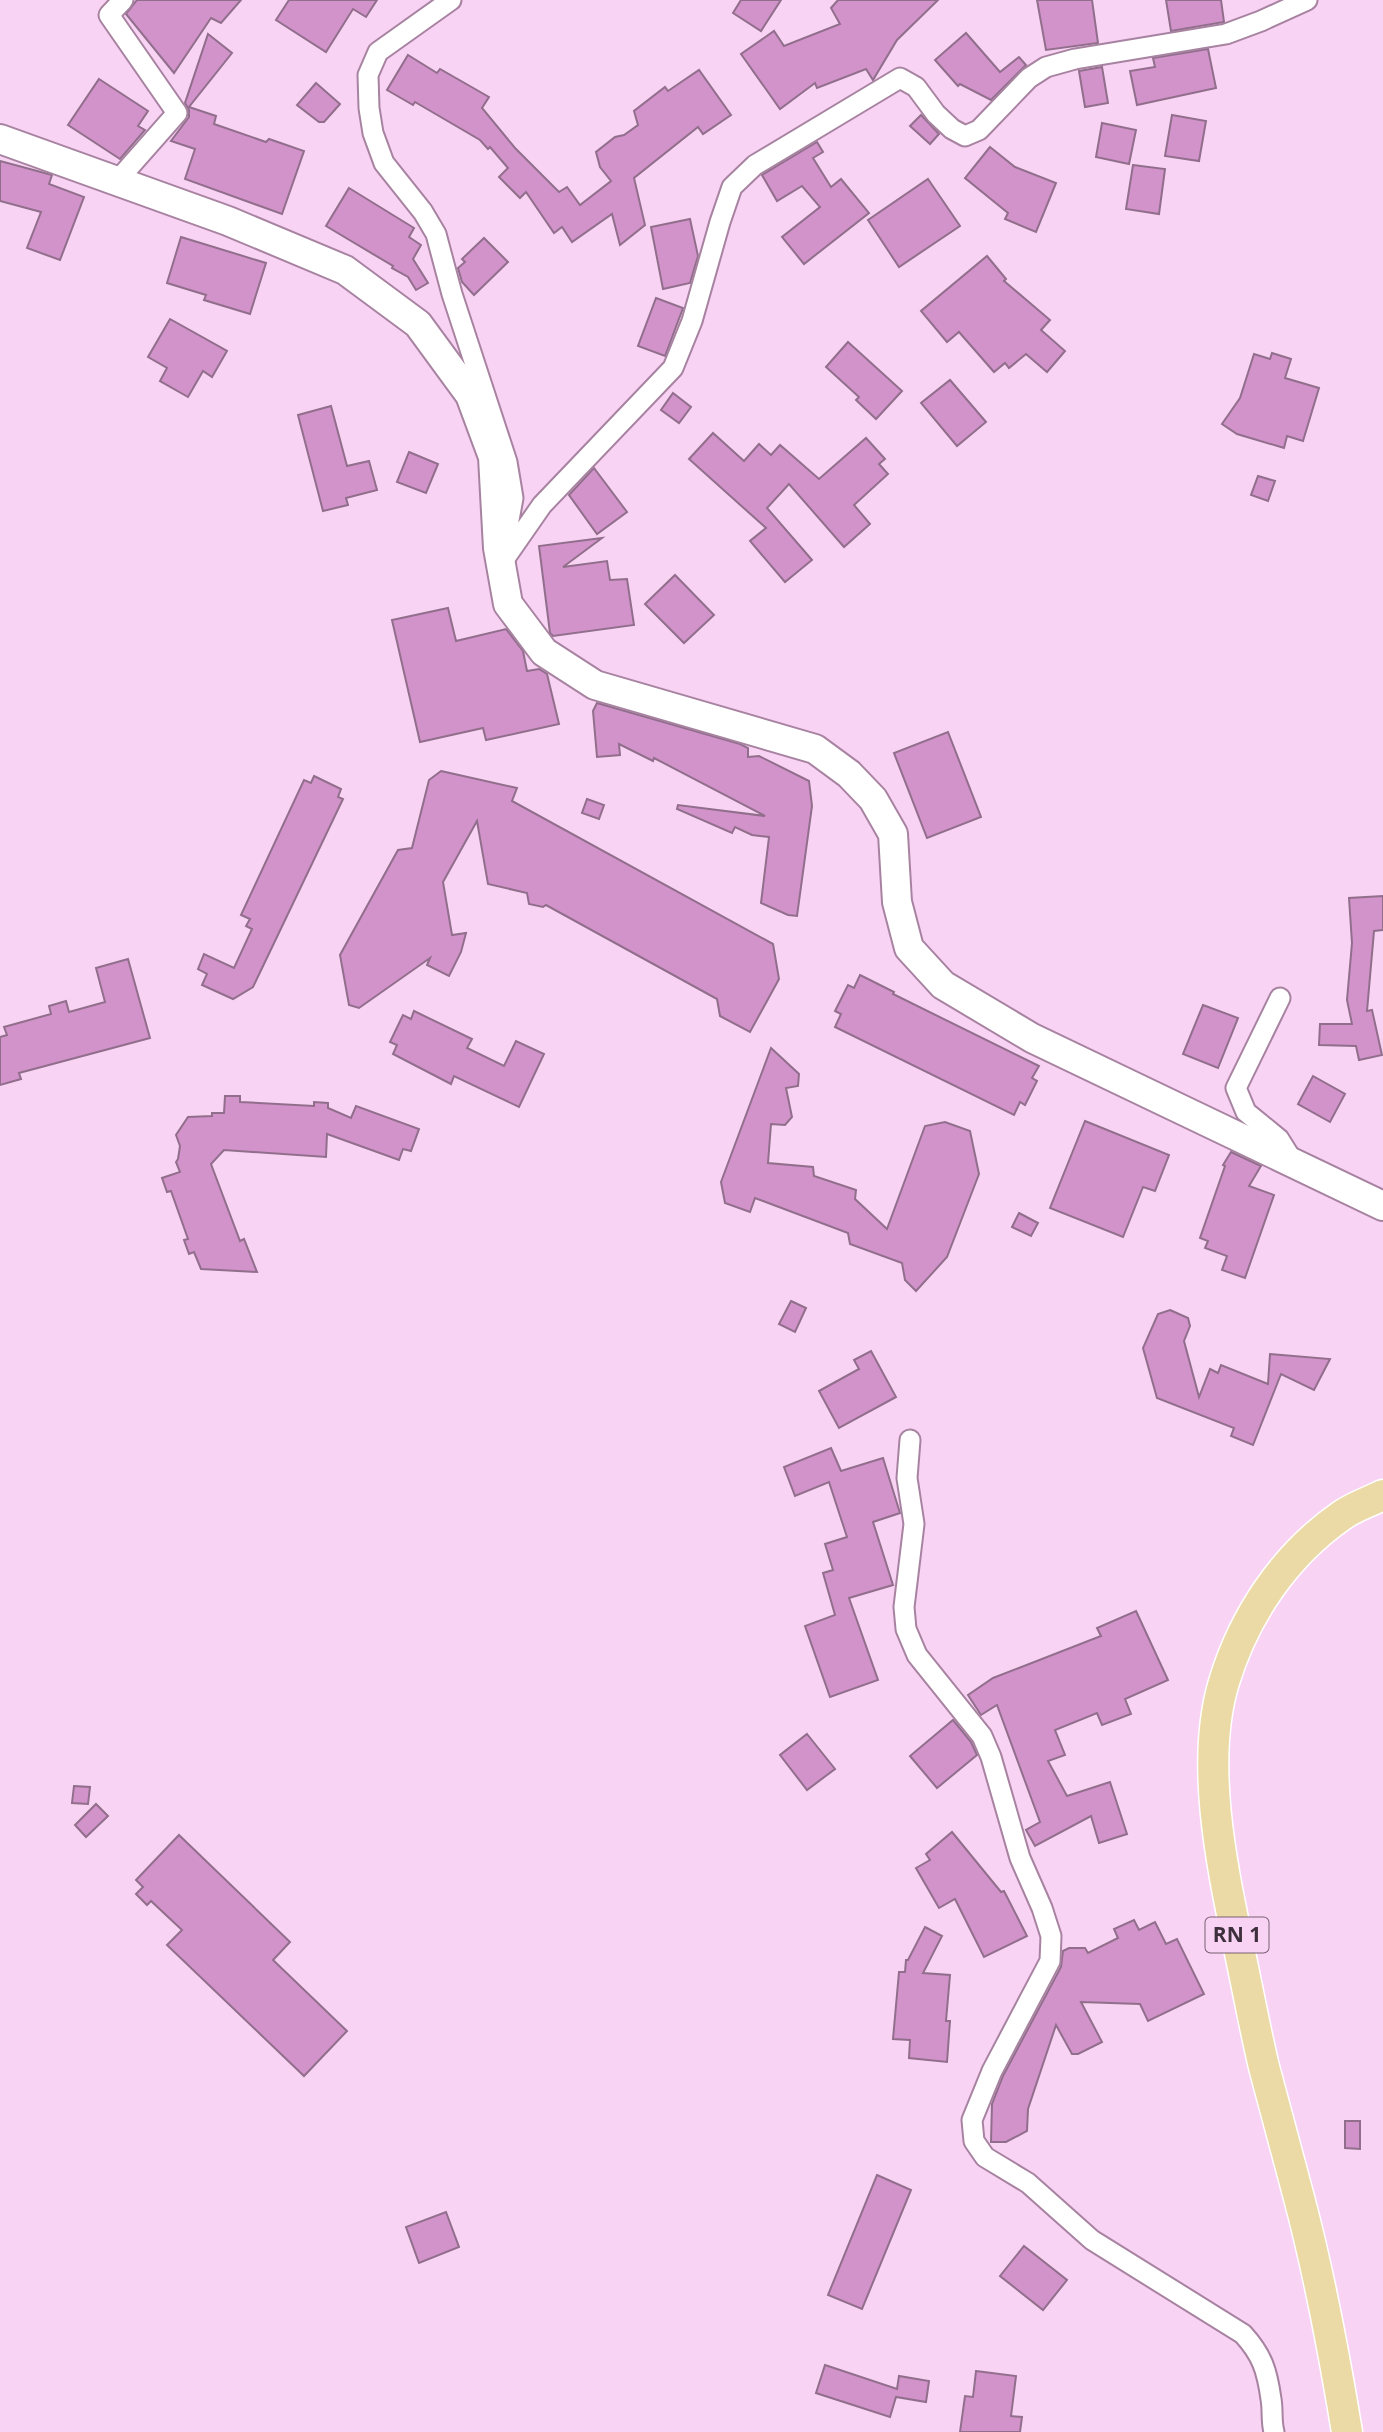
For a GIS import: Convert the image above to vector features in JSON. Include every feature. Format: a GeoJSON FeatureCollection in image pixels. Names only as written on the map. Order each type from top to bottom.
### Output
{"type":"FeatureCollection","features":[{"type":"Feature","properties":{"kind":"main road"},"geometry":{"type":"LineString","coordinates":[[0,139],[228,221],[345,270],[418,324],[470,395],[493,457],[501,564],[508,604],[544,652],[596,685],[815,749],[849,775],[873,799],[893,834],[897,902],[909,948],[943,985],[1032,1038],[1383,1206]]}},
{"type":"Feature","properties":{"kind":"main road","name":"RN 1"},"geometry":{"type":"LineString","coordinates":[[1347,2432],[1299,2198],[1264,2066],[1226,1885],[1215,1801],[1215,1737],[1224,1682],[1246,1626],[1274,1580],[1306,1545],[1342,1515],[1383,1495]]}},
{"type":"Feature","properties":{"kind":"street"},"geometry":{"type":"LineString","coordinates":[[117,181],[177,113],[109,15],[123,0]]}},
{"type":"Feature","properties":{"kind":"street"},"geometry":{"type":"LineString","coordinates":[[451,0],[378,52],[368,75],[369,108],[373,133],[384,163],[423,212],[436,234],[452,294],[507,462],[513,498],[501,564]]}},
{"type":"Feature","properties":{"kind":"street"},"geometry":{"type":"LineString","coordinates":[[501,564],[542,505],[673,368],[692,321],[732,187],[755,165],[900,79],[916,87],[936,114],[952,129],[965,136],[979,130],[1029,78],[1046,67],[1075,59],[1226,34],[1307,0]]}},
{"type":"Feature","properties":{"kind":"street"},"geometry":{"type":"LineString","coordinates":[[1280,998],[1236,1088],[1246,1112],[1279,1139],[1294,1163]]}},
{"type":"Feature","properties":{"kind":"street"},"geometry":{"type":"LineString","coordinates":[[911,1440],[907,1478],[914,1524],[904,1608],[906,1629],[917,1655],[982,1736],[991,1757],[1020,1858],[1051,1936],[1050,1961],[992,2071],[972,2120],[974,2141],[985,2157],[1028,2183],[1091,2241],[1243,2334],[1258,2351],[1265,2368],[1272,2400],[1271,2420],[1274,2432]]}},
{"type":"Feature","properties":{"kind":"building"},"geometry":{"type":"Polygon","coordinates":[[[137,0],[241,0],[221,23],[211,18],[174,73],[126,14],[137,0]]]}},
{"type":"Feature","properties":{"kind":"building"},"geometry":{"type":"Polygon","coordinates":[[[289,0],[377,0],[366,17],[353,9],[326,52],[276,20],[289,0]]]}},
{"type":"Feature","properties":{"kind":"building"},"geometry":{"type":"Polygon","coordinates":[[[741,0],[781,0],[761,31],[733,13],[741,0]]]}},
{"type":"Feature","properties":{"kind":"building"},"geometry":{"type":"Polygon","coordinates":[[[838,0],[938,0],[897,40],[873,80],[866,69],[817,88],[815,83],[780,109],[741,54],[774,31],[784,46],[840,24],[831,8],[838,0]]]}},
{"type":"Feature","properties":{"kind":"building"},"geometry":{"type":"Polygon","coordinates":[[[1037,0],[1092,0],[1098,43],[1046,50],[1037,0]]]}},
{"type":"Feature","properties":{"kind":"building"},"geometry":{"type":"Polygon","coordinates":[[[1166,0],[1221,0],[1224,22],[1171,31],[1166,0]]]}},
{"type":"Feature","properties":{"kind":"building"},"geometry":{"type":"Polygon","coordinates":[[[966,33],[1000,72],[1019,57],[1026,65],[991,100],[960,84],[958,86],[935,60],[966,33]]]}},
{"type":"Feature","properties":{"kind":"building"},"geometry":{"type":"Polygon","coordinates":[[[208,34],[232,53],[189,107],[216,116],[214,124],[266,142],[269,139],[304,151],[282,214],[185,179],[195,149],[171,141],[189,117],[185,103],[208,34]]]}},
{"type":"Feature","properties":{"kind":"building"},"geometry":{"type":"Polygon","coordinates":[[[1208,49],[1216,88],[1137,105],[1130,71],[1155,67],[1153,58],[1208,49]]]}},
{"type":"Feature","properties":{"kind":"building"},"geometry":{"type":"Polygon","coordinates":[[[408,55],[437,73],[440,69],[489,97],[482,108],[515,148],[559,192],[567,187],[580,205],[611,181],[600,167],[596,152],[615,137],[624,135],[638,125],[634,111],[665,87],[668,91],[699,70],[731,115],[703,134],[698,127],[634,178],[645,225],[620,245],[612,214],[572,242],[562,227],[554,233],[526,192],[520,198],[499,177],[508,168],[490,147],[488,149],[480,140],[415,102],[413,105],[387,90],[408,55]]]}},
{"type":"Feature","properties":{"kind":"building"},"geometry":{"type":"Polygon","coordinates":[[[1102,67],[1108,103],[1085,107],[1079,71],[1102,67]]]}},
{"type":"Feature","properties":{"kind":"building"},"geometry":{"type":"Polygon","coordinates":[[[99,79],[148,111],[138,126],[145,130],[120,159],[68,125],[99,79]]]}},
{"type":"Feature","properties":{"kind":"building"},"geometry":{"type":"Polygon","coordinates":[[[316,83],[340,104],[324,122],[319,122],[297,105],[316,83]]]}},
{"type":"Feature","properties":{"kind":"building"},"geometry":{"type":"Polygon","coordinates":[[[921,115],[939,134],[930,144],[910,126],[921,115]]]}},
{"type":"Feature","properties":{"kind":"building"},"geometry":{"type":"Polygon","coordinates":[[[1172,115],[1206,121],[1199,161],[1165,156],[1172,115]]]}},
{"type":"Feature","properties":{"kind":"building"},"geometry":{"type":"Polygon","coordinates":[[[1102,123],[1136,130],[1129,164],[1096,157],[1102,123]]]}},
{"type":"Feature","properties":{"kind":"building"},"geometry":{"type":"Polygon","coordinates":[[[817,142],[823,152],[813,158],[831,187],[841,179],[869,213],[804,264],[782,237],[820,207],[802,186],[777,201],[762,175],[817,142]]]}},
{"type":"Feature","properties":{"kind":"building"},"geometry":{"type":"Polygon","coordinates":[[[990,147],[1015,167],[1056,183],[1036,232],[1005,219],[1008,213],[965,178],[990,147]]]}},
{"type":"Feature","properties":{"kind":"building"},"geometry":{"type":"Polygon","coordinates":[[[0,161],[52,175],[49,184],[84,197],[60,260],[27,248],[41,212],[0,201],[0,161]]]}},
{"type":"Feature","properties":{"kind":"building"},"geometry":{"type":"Polygon","coordinates":[[[1133,165],[1165,169],[1159,214],[1126,209],[1133,165]]]}},
{"type":"Feature","properties":{"kind":"building"},"geometry":{"type":"Polygon","coordinates":[[[928,179],[960,226],[899,267],[868,220],[928,179]]]}},
{"type":"Feature","properties":{"kind":"building"},"geometry":{"type":"Polygon","coordinates":[[[349,188],[414,228],[409,237],[421,245],[413,259],[428,283],[416,290],[408,277],[392,268],[393,266],[326,226],[349,188]]]}},
{"type":"Feature","properties":{"kind":"building"},"geometry":{"type":"Polygon","coordinates":[[[690,219],[698,256],[690,283],[663,289],[651,227],[690,219]]]}},
{"type":"Feature","properties":{"kind":"building"},"geometry":{"type":"Polygon","coordinates":[[[181,237],[266,263],[250,314],[204,300],[206,295],[167,283],[181,237]]]}},
{"type":"Feature","properties":{"kind":"building"},"geometry":{"type":"Polygon","coordinates":[[[484,238],[508,262],[474,295],[462,282],[458,268],[465,262],[462,259],[484,238]]]}},
{"type":"Feature","properties":{"kind":"building"},"geometry":{"type":"Polygon","coordinates":[[[987,256],[1006,279],[1004,281],[1050,320],[1041,330],[1065,351],[1047,372],[1026,354],[1009,368],[1005,363],[994,372],[959,332],[947,342],[921,311],[987,256]]]}},
{"type":"Feature","properties":{"kind":"building"},"geometry":{"type":"Polygon","coordinates":[[[656,298],[683,308],[665,356],[638,346],[656,298]]]}},
{"type":"Feature","properties":{"kind":"building"},"geometry":{"type":"Polygon","coordinates":[[[170,319],[227,351],[212,377],[203,371],[188,397],[160,381],[167,368],[148,357],[170,319]]]}},
{"type":"Feature","properties":{"kind":"building"},"geometry":{"type":"Polygon","coordinates":[[[848,342],[902,391],[876,419],[856,400],[859,397],[826,367],[848,342]]]}},
{"type":"Feature","properties":{"kind":"building"},"geometry":{"type":"Polygon","coordinates":[[[1272,353],[1291,359],[1285,378],[1319,388],[1303,441],[1287,436],[1284,448],[1237,434],[1222,424],[1240,398],[1254,354],[1270,359],[1272,353]]]}},
{"type":"Feature","properties":{"kind":"building"},"geometry":{"type":"Polygon","coordinates":[[[950,380],[986,422],[957,446],[921,403],[950,380]]]}},
{"type":"Feature","properties":{"kind":"building"},"geometry":{"type":"Polygon","coordinates":[[[673,393],[691,407],[679,423],[661,410],[673,393]]]}},
{"type":"Feature","properties":{"kind":"building"},"geometry":{"type":"Polygon","coordinates":[[[331,406],[347,466],[369,461],[377,490],[346,498],[348,505],[323,511],[298,415],[331,406]]]}},
{"type":"Feature","properties":{"kind":"building"},"geometry":{"type":"Polygon","coordinates":[[[713,433],[744,461],[759,444],[771,455],[780,445],[819,479],[866,438],[885,459],[879,464],[888,474],[854,505],[870,524],[844,547],[789,484],[767,508],[812,560],[785,582],[750,541],[766,528],[689,459],[713,433]]]}},
{"type":"Feature","properties":{"kind":"building"},"geometry":{"type":"Polygon","coordinates":[[[409,452],[438,464],[426,493],[397,482],[409,452]]]}},
{"type":"Feature","properties":{"kind":"building"},"geometry":{"type":"Polygon","coordinates":[[[594,468],[627,512],[597,534],[569,495],[594,468]]]}},
{"type":"Feature","properties":{"kind":"building"},"geometry":{"type":"Polygon","coordinates":[[[1258,476],[1275,481],[1268,501],[1251,495],[1258,476]]]}},
{"type":"Feature","properties":{"kind":"building"},"geometry":{"type":"Polygon","coordinates":[[[602,538],[563,567],[607,561],[610,580],[627,579],[634,625],[553,636],[550,633],[539,546],[602,538]]]}},
{"type":"Feature","properties":{"kind":"building"},"geometry":{"type":"Polygon","coordinates":[[[675,575],[714,615],[684,643],[645,604],[675,575]]]}},
{"type":"Feature","properties":{"kind":"building"},"geometry":{"type":"Polygon","coordinates":[[[448,608],[456,641],[506,629],[523,651],[527,671],[539,669],[547,674],[559,724],[486,740],[483,728],[420,742],[392,620],[448,608]]]}},
{"type":"Feature","properties":{"kind":"building"},"geometry":{"type":"Polygon","coordinates":[[[597,703],[740,744],[748,748],[748,757],[759,756],[809,781],[812,806],[797,916],[788,915],[761,903],[769,837],[752,835],[735,827],[732,833],[677,809],[678,805],[765,816],[654,758],[653,761],[619,744],[620,755],[597,757],[593,711],[597,703]]]}},
{"type":"Feature","properties":{"kind":"building"},"geometry":{"type":"Polygon","coordinates":[[[948,732],[981,817],[927,838],[894,753],[948,732]]]}},
{"type":"Feature","properties":{"kind":"building"},"geometry":{"type":"Polygon","coordinates":[[[441,771],[517,788],[512,801],[773,944],[779,979],[750,1032],[720,1016],[717,999],[546,905],[543,907],[529,904],[527,893],[488,884],[477,821],[443,882],[452,935],[466,933],[461,952],[449,976],[427,965],[430,958],[359,1008],[349,1005],[340,955],[398,850],[412,848],[429,780],[441,771]]]}},
{"type":"Feature","properties":{"kind":"building"},"geometry":{"type":"Polygon","coordinates":[[[314,776],[341,789],[338,797],[343,799],[253,987],[233,999],[202,985],[207,974],[198,969],[204,954],[234,968],[252,929],[246,926],[250,919],[241,915],[304,780],[311,783],[314,776]]]}},
{"type":"Feature","properties":{"kind":"building"},"geometry":{"type":"Polygon","coordinates":[[[587,799],[604,805],[599,819],[582,813],[587,799]]]}},
{"type":"Feature","properties":{"kind":"building"},"geometry":{"type":"Polygon","coordinates":[[[1383,896],[1383,930],[1374,931],[1367,1011],[1372,1010],[1382,1055],[1359,1060],[1356,1046],[1319,1045],[1320,1024],[1352,1024],[1347,1000],[1352,943],[1349,898],[1383,896]]]}},
{"type":"Feature","properties":{"kind":"building"},"geometry":{"type":"Polygon","coordinates":[[[128,959],[150,1038],[19,1073],[21,1079],[0,1085],[0,1037],[7,1035],[4,1027],[51,1014],[49,1006],[66,1001],[69,1012],[105,1002],[96,968],[128,959]]]}},
{"type":"Feature","properties":{"kind":"building"},"geometry":{"type":"Polygon","coordinates":[[[860,975],[1039,1066],[1032,1078],[1037,1081],[1025,1105],[1020,1102],[1014,1115],[835,1027],[841,1014],[835,1011],[848,985],[854,988],[860,975]]]}},
{"type":"Feature","properties":{"kind":"building"},"geometry":{"type":"Polygon","coordinates":[[[1203,1005],[1238,1018],[1218,1068],[1183,1054],[1203,1005]]]}},
{"type":"Feature","properties":{"kind":"building"},"geometry":{"type":"Polygon","coordinates":[[[414,1011],[472,1039],[467,1048],[504,1066],[516,1041],[544,1054],[519,1107],[454,1076],[451,1084],[393,1054],[397,1045],[390,1042],[403,1015],[411,1019],[414,1011]]]}},
{"type":"Feature","properties":{"kind":"building"},"geometry":{"type":"Polygon","coordinates":[[[771,1048],[799,1074],[798,1086],[786,1088],[792,1117],[785,1125],[771,1124],[768,1163],[813,1167],[814,1176],[856,1190],[855,1199],[887,1229],[925,1126],[945,1122],[970,1131],[979,1174],[947,1257],[916,1291],[905,1280],[902,1263],[850,1244],[848,1233],[755,1198],[750,1212],[725,1203],[721,1182],[771,1048]]]}},
{"type":"Feature","properties":{"kind":"building"},"geometry":{"type":"Polygon","coordinates":[[[1313,1076],[1345,1094],[1330,1122],[1298,1104],[1313,1076]]]}},
{"type":"Feature","properties":{"kind":"building"},"geometry":{"type":"Polygon","coordinates":[[[225,1096],[240,1096],[240,1102],[314,1106],[314,1102],[328,1103],[328,1108],[351,1118],[356,1106],[419,1129],[411,1151],[403,1149],[399,1160],[327,1134],[326,1157],[224,1150],[211,1164],[240,1241],[244,1239],[257,1272],[201,1269],[194,1252],[189,1254],[184,1240],[188,1239],[171,1191],[167,1192],[162,1178],[180,1172],[176,1162],[180,1146],[176,1135],[188,1117],[224,1113],[225,1096]]]}},
{"type":"Feature","properties":{"kind":"building"},"geometry":{"type":"Polygon","coordinates":[[[1085,1121],[1169,1155],[1155,1191],[1143,1187],[1123,1237],[1050,1208],[1085,1121]]]}},
{"type":"Feature","properties":{"kind":"building"},"geometry":{"type":"Polygon","coordinates":[[[1231,1152],[1261,1166],[1249,1186],[1274,1195],[1245,1278],[1222,1270],[1227,1256],[1205,1248],[1208,1241],[1200,1238],[1225,1166],[1223,1165],[1231,1152]]]}},
{"type":"Feature","properties":{"kind":"building"},"geometry":{"type":"Polygon","coordinates":[[[1019,1213],[1038,1223],[1031,1236],[1012,1227],[1019,1213]]]}},
{"type":"Feature","properties":{"kind":"building"},"geometry":{"type":"Polygon","coordinates":[[[791,1301],[806,1308],[795,1332],[779,1324],[791,1301]]]}},
{"type":"Feature","properties":{"kind":"building"},"geometry":{"type":"Polygon","coordinates":[[[1170,1310],[1188,1318],[1190,1326],[1184,1341],[1199,1397],[1210,1369],[1218,1373],[1221,1365],[1268,1384],[1270,1354],[1330,1359],[1314,1390],[1281,1374],[1253,1445],[1231,1436],[1234,1428],[1157,1398],[1143,1348],[1158,1314],[1170,1310]]]}},
{"type":"Feature","properties":{"kind":"building"},"geometry":{"type":"Polygon","coordinates":[[[871,1351],[896,1397],[839,1428],[819,1391],[859,1369],[854,1360],[871,1351]]]}},
{"type":"Feature","properties":{"kind":"building"},"geometry":{"type":"Polygon","coordinates":[[[831,1448],[841,1471],[883,1458],[900,1513],[873,1522],[893,1585],[849,1598],[878,1680],[830,1697],[805,1626],[835,1615],[823,1573],[833,1570],[825,1544],[847,1537],[829,1482],[795,1496],[784,1467],[831,1448]]]}},
{"type":"Feature","properties":{"kind":"building"},"geometry":{"type":"Polygon","coordinates":[[[1136,1611],[1168,1680],[1125,1699],[1131,1714],[1102,1725],[1097,1713],[1055,1730],[1065,1755],[1048,1761],[1067,1796],[1110,1782],[1127,1834],[1099,1843],[1091,1816],[1035,1846],[1026,1830],[1040,1822],[997,1705],[981,1715],[968,1695],[993,1678],[1101,1636],[1097,1628],[1136,1611]]]}},
{"type":"Feature","properties":{"kind":"building"},"geometry":{"type":"Polygon","coordinates":[[[953,1720],[971,1742],[977,1755],[937,1788],[910,1756],[953,1720]]]}},
{"type":"Feature","properties":{"kind":"building"},"geometry":{"type":"Polygon","coordinates":[[[807,1734],[835,1769],[807,1790],[780,1755],[807,1734]]]}},
{"type":"Feature","properties":{"kind":"building"},"geometry":{"type":"Polygon","coordinates":[[[74,1786],[90,1787],[88,1804],[72,1803],[74,1786]]]}},
{"type":"Feature","properties":{"kind":"building"},"geometry":{"type":"Polygon","coordinates":[[[96,1804],[108,1816],[86,1837],[75,1825],[96,1804]]]}},
{"type":"Feature","properties":{"kind":"building"},"geometry":{"type":"Polygon","coordinates":[[[952,1832],[1001,1892],[1004,1891],[1027,1936],[984,1957],[955,1899],[939,1908],[916,1868],[930,1860],[926,1854],[952,1832]]]}},
{"type":"Feature","properties":{"kind":"building"},"geometry":{"type":"Polygon","coordinates":[[[179,1835],[290,1942],[273,1960],[347,2031],[304,2076],[167,1945],[182,1930],[151,1901],[147,1905],[136,1894],[143,1887],[136,1880],[179,1835]]]}},
{"type":"Feature","properties":{"kind":"building"},"geometry":{"type":"Polygon","coordinates":[[[1134,1920],[1139,1930],[1155,1922],[1166,1944],[1177,1939],[1204,1994],[1148,2021],[1140,2004],[1081,2002],[1102,2042],[1078,2054],[1072,2054],[1056,2025],[1028,2109],[1027,2131],[1006,2142],[991,2142],[992,2104],[1003,2076],[1061,1967],[1063,1951],[1069,1948],[1085,1948],[1088,1953],[1118,1938],[1114,1929],[1134,1920]]]}},
{"type":"Feature","properties":{"kind":"building"},"geometry":{"type":"Polygon","coordinates":[[[925,1927],[942,1936],[923,1973],[950,1975],[946,2021],[950,2021],[947,2062],[909,2058],[910,2040],[893,2039],[899,1972],[905,1972],[906,1960],[925,1927]]]}},
{"type":"Feature","properties":{"kind":"building"},"geometry":{"type":"Polygon","coordinates":[[[1345,2121],[1360,2121],[1360,2149],[1345,2148],[1345,2121]]]}},
{"type":"Feature","properties":{"kind":"building"},"geometry":{"type":"Polygon","coordinates":[[[877,2175],[911,2190],[862,2309],[828,2295],[877,2175]]]}},
{"type":"Feature","properties":{"kind":"building"},"geometry":{"type":"Polygon","coordinates":[[[446,2212],[459,2247],[419,2263],[406,2227],[446,2212]]]}},
{"type":"Feature","properties":{"kind":"building"},"geometry":{"type":"Polygon","coordinates":[[[1024,2246],[1067,2280],[1043,2310],[1000,2276],[1024,2246]]]}},
{"type":"Feature","properties":{"kind":"building"},"geometry":{"type":"Polygon","coordinates":[[[825,2365],[897,2389],[899,2376],[929,2381],[926,2402],[896,2397],[890,2417],[816,2393],[825,2365]]]}},
{"type":"Feature","properties":{"kind":"building"},"geometry":{"type":"Polygon","coordinates":[[[976,2371],[1016,2376],[1011,2416],[1022,2417],[1020,2432],[960,2432],[965,2396],[973,2397],[976,2371]]]}}]}
